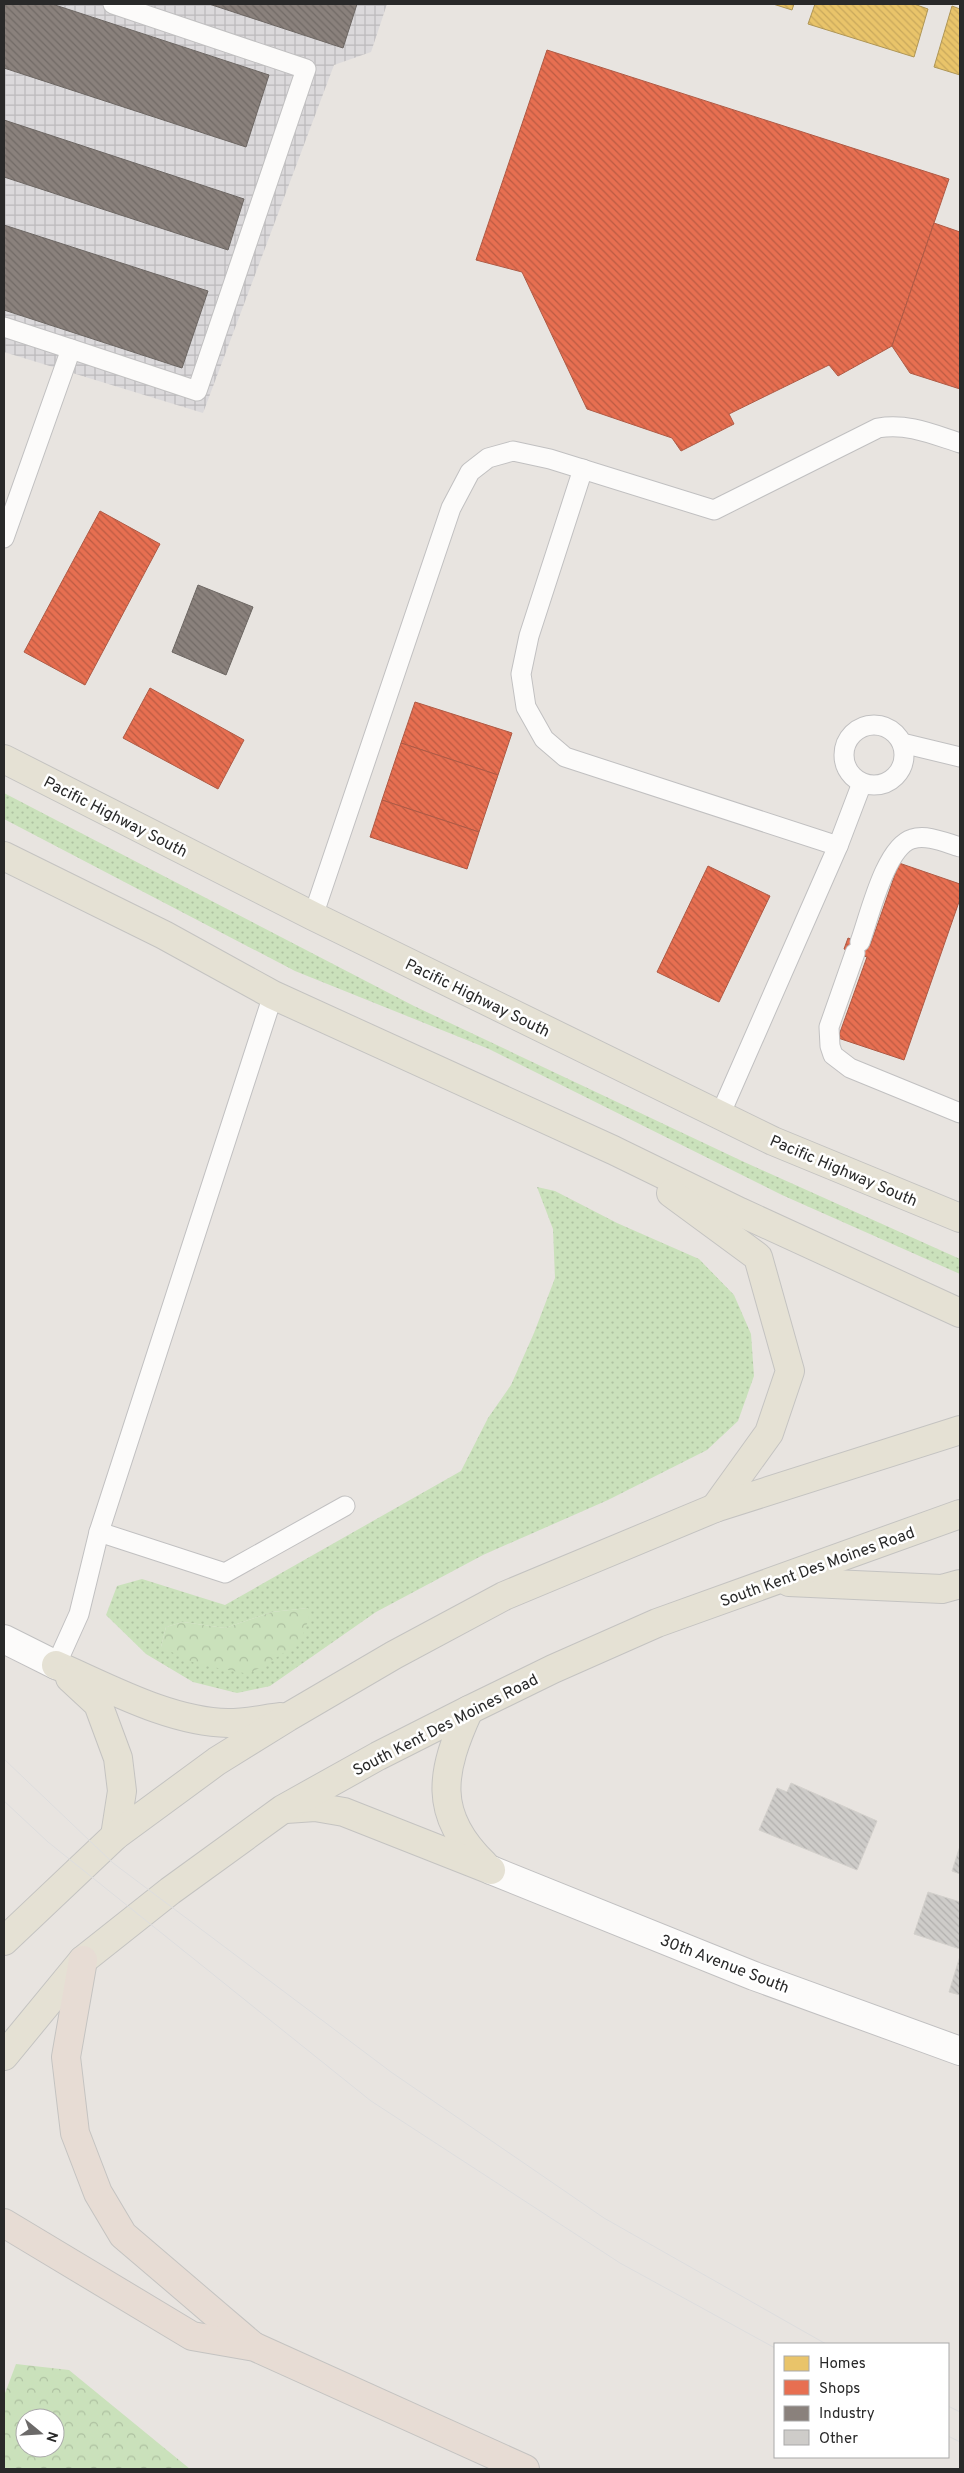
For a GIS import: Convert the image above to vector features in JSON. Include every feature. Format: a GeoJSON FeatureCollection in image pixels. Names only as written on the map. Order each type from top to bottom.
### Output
{"type":"FeatureCollection","features":[{"type":"Feature","properties":{"kind":"highway"},"geometry":{"type":"LineString","coordinates":[[83,1960],[66,2058],[75,2133],[98,2193],[123,2235],[255,2347]]}},
{"type":"Feature","properties":{"kind":"highway"},"geometry":{"type":"LineString","coordinates":[[4,2223],[192,2336],[255,2347],[525,2469]]}},
{"type":"Feature","properties":{"kind":"main road","name":"Pacific Highway South"},"geometry":{"type":"LineString","coordinates":[[4,759],[313,916],[773,1141],[960,1218]]}},
{"type":"Feature","properties":{"kind":"main road"},"geometry":{"type":"LineString","coordinates":[[4,856],[164,935],[273,995],[614,1150],[740,1212],[960,1312]]}},
{"type":"Feature","properties":{"kind":"main road"},"geometry":{"type":"LineString","coordinates":[[614,1150],[758,1257],[761,1266],[790,1371],[769,1434],[715,1508]]}},
{"type":"Feature","properties":{"kind":"main road"},"geometry":{"type":"LineString","coordinates":[[4,1941],[115,1836],[217,1761],[288,1716],[394,1655],[504,1596],[715,1508],[960,1430]]}},
{"type":"Feature","properties":{"kind":"main road","name":"South Kent Des Moines Road"},"geometry":{"type":"LineString","coordinates":[[4,2056],[83,1960],[170,1891],[283,1809],[378,1756],[469,1710],[657,1623],[777,1582],[960,1514]]}},
{"type":"Feature","properties":{"kind":"main road"},"geometry":{"type":"LineString","coordinates":[[777,1582],[942,1589],[960,1584]]}},
{"type":"Feature","properties":{"kind":"main road"},"geometry":{"type":"LineString","coordinates":[[56,1665],[177,1715],[202,1721],[230,1723],[288,1716]]}},
{"type":"Feature","properties":{"kind":"main road"},"geometry":{"type":"LineString","coordinates":[[56,1665],[98,1704],[118,1758],[122,1791],[115,1836]]}},
{"type":"Feature","properties":{"kind":"main road"},"geometry":{"type":"LineString","coordinates":[[469,1710],[449,1761],[446,1788],[448,1807],[454,1827],[466,1846],[491,1870]]}},
{"type":"Feature","properties":{"kind":"main road"},"geometry":{"type":"LineString","coordinates":[[283,1809],[315,1807],[344,1812],[491,1870]]}},
{"type":"Feature","properties":{"kind":"street"},"geometry":{"type":"LineString","coordinates":[[4,1639],[56,1665]]}},
{"type":"Feature","properties":{"kind":"street","name":"30th Avenue South"},"geometry":{"type":"LineString","coordinates":[[491,1870],[754,1976],[960,2051]]}},
{"type":"Feature","properties":{"kind":"lane"},"geometry":{"type":"LineString","coordinates":[[4,328],[197,391],[306,70],[113,4]]}},
{"type":"Feature","properties":{"kind":"lane"},"geometry":{"type":"LineString","coordinates":[[4,538],[71,349]]}},
{"type":"Feature","properties":{"kind":"lane"},"geometry":{"type":"LineString","coordinates":[[313,916],[451,508],[470,472],[488,458],[513,452],[550,459],[714,510],[878,428],[896,425],[915,428],[960,443]]}},
{"type":"Feature","properties":{"kind":"lane"},"geometry":{"type":"LineString","coordinates":[[583,469],[529,636],[521,674],[526,707],[544,739],[565,757],[838,846]]}},
{"type":"Feature","properties":{"kind":"lane"},"geometry":{"type":"LineString","coordinates":[[870,726],[880,726],[896,735],[902,744],[904,753],[903,763],[891,780],[872,786],[862,783],[848,770],[844,761],[844,751],[852,734],[870,726]]}},
{"type":"Feature","properties":{"kind":"lane"},"geometry":{"type":"LineString","coordinates":[[902,744],[960,757]]}},
{"type":"Feature","properties":{"kind":"lane"},"geometry":{"type":"LineString","coordinates":[[720,1115],[838,846],[862,783]]}},
{"type":"Feature","properties":{"kind":"lane"},"geometry":{"type":"LineString","coordinates":[[960,847],[921,838],[906,841],[899,847],[887,867],[829,1027],[830,1046],[833,1054],[850,1068],[960,1113]]}},
{"type":"Feature","properties":{"kind":"lane"},"geometry":{"type":"LineString","coordinates":[[56,1665],[79,1614],[99,1532],[273,995]]}},
{"type":"Feature","properties":{"kind":"lane"},"geometry":{"type":"LineString","coordinates":[[99,1532],[225,1573],[345,1506]]}},
{"type":"Feature","properties":{"kind":"shaded area"},"geometry":{"type":"Polygon","coordinates":[[[4,4],[387,4],[371,52],[334,65],[203,413],[4,352],[4,4]]]}},
{"type":"Feature","properties":{"kind":"green space"},"geometry":{"type":"Polygon","coordinates":[[[4,793],[414,1006],[742,1161],[960,1259],[960,1274],[782,1195],[489,1049],[295,971],[4,819],[4,793]]]}},
{"type":"Feature","properties":{"kind":"green space"},"geometry":{"type":"Polygon","coordinates":[[[537,1187],[555,1191],[617,1223],[699,1259],[734,1295],[751,1334],[754,1376],[738,1421],[707,1450],[608,1500],[483,1555],[376,1612],[270,1686],[237,1693],[193,1682],[146,1654],[106,1615],[117,1586],[142,1579],[225,1605],[461,1471],[488,1418],[511,1385],[555,1278],[553,1229],[537,1187]],[[308,1608],[272,1612],[225,1628],[183,1622],[166,1627],[161,1647],[308,1608]]]}},
{"type":"Feature","properties":{"kind":"green space"},"geometry":{"type":"Polygon","coordinates":[[[308,1608],[309,1618],[300,1643],[249,1674],[197,1664],[161,1647],[166,1627],[183,1622],[225,1628],[272,1612],[308,1608]]]}},
{"type":"Feature","properties":{"kind":"green space"},"geometry":{"type":"Polygon","coordinates":[[[16,2364],[69,2370],[190,2469],[4,2469],[4,2396],[16,2364]]]}},
{"type":"Feature","properties":{"kind":"building: Homes"},"geometry":{"type":"Polygon","coordinates":[[[773,4],[794,4],[792,10],[773,4]]]}},
{"type":"Feature","properties":{"kind":"building: Homes"},"geometry":{"type":"Polygon","coordinates":[[[815,4],[914,4],[928,9],[914,57],[808,24],[815,4]]]}},
{"type":"Feature","properties":{"kind":"building: Homes"},"geometry":{"type":"Polygon","coordinates":[[[952,6],[960,9],[960,75],[934,67],[952,6]]]}},
{"type":"Feature","properties":{"kind":"building: Shops"},"geometry":{"type":"Polygon","coordinates":[[[547,50],[949,179],[892,346],[838,376],[829,365],[729,414],[734,424],[681,451],[672,438],[587,409],[522,272],[476,260],[547,50]]]}},
{"type":"Feature","properties":{"kind":"building: Shops"},"geometry":{"type":"Polygon","coordinates":[[[934,223],[960,232],[960,389],[910,373],[892,346],[934,223]]]}},
{"type":"Feature","properties":{"kind":"building: Shops"},"geometry":{"type":"Polygon","coordinates":[[[100,511],[160,544],[85,685],[24,652],[100,511]]]}},
{"type":"Feature","properties":{"kind":"building: Shops"},"geometry":{"type":"Polygon","coordinates":[[[150,688],[244,740],[218,789],[123,738],[150,688]]]}},
{"type":"Feature","properties":{"kind":"building: Shops"},"geometry":{"type":"Polygon","coordinates":[[[415,702],[512,733],[498,775],[401,743],[415,702]]]}},
{"type":"Feature","properties":{"kind":"building: Shops"},"geometry":{"type":"Polygon","coordinates":[[[401,743],[498,775],[479,832],[382,800],[401,743]]]}},
{"type":"Feature","properties":{"kind":"building: Shops"},"geometry":{"type":"Polygon","coordinates":[[[382,800],[479,832],[467,869],[370,837],[382,800]]]}},
{"type":"Feature","properties":{"kind":"building: Shops"},"geometry":{"type":"Polygon","coordinates":[[[899,863],[960,884],[960,899],[904,1060],[838,1038],[867,957],[844,949],[848,938],[870,946],[899,863]]]}},
{"type":"Feature","properties":{"kind":"building: Shops"},"geometry":{"type":"Polygon","coordinates":[[[708,866],[770,896],[719,1002],[657,972],[708,866]]]}},
{"type":"Feature","properties":{"kind":"building: Industry"},"geometry":{"type":"Polygon","coordinates":[[[4,4],[52,4],[269,75],[246,147],[4,68],[4,4]]]}},
{"type":"Feature","properties":{"kind":"building: Industry"},"geometry":{"type":"Polygon","coordinates":[[[209,4],[357,4],[343,48],[209,4]]]}},
{"type":"Feature","properties":{"kind":"building: Industry"},"geometry":{"type":"Polygon","coordinates":[[[4,120],[244,199],[228,250],[4,177],[4,120]]]}},
{"type":"Feature","properties":{"kind":"building: Industry"},"geometry":{"type":"Polygon","coordinates":[[[4,225],[208,291],[182,368],[4,310],[4,225]]]}},
{"type":"Feature","properties":{"kind":"building: Industry"},"geometry":{"type":"Polygon","coordinates":[[[198,585],[253,607],[226,675],[172,652],[198,585]]]}},
{"type":"Feature","properties":{"kind":"building: Other"},"geometry":{"type":"Polygon","coordinates":[[[791,1783],[877,1821],[857,1870],[759,1830],[777,1788],[787,1792],[791,1783]]]}},
{"type":"Feature","properties":{"kind":"building: Other"},"geometry":{"type":"Polygon","coordinates":[[[960,1846],[960,1874],[952,1871],[960,1846]]]}},
{"type":"Feature","properties":{"kind":"building: Other"},"geometry":{"type":"Polygon","coordinates":[[[928,1892],[960,1902],[960,1949],[914,1934],[928,1892]]]}},
{"type":"Feature","properties":{"kind":"building: Other"},"geometry":{"type":"Polygon","coordinates":[[[960,1956],[960,1995],[949,1992],[960,1956]]]}},
{"type":"Feature","properties":{"kind":"tram line"},"geometry":{"type":"LineString","coordinates":[[4,1759],[113,1863],[391,2072],[604,2218],[824,2343]]}},
{"type":"Feature","properties":{"kind":"tram line"},"geometry":{"type":"LineString","coordinates":[[4,1801],[48,1842],[371,2101],[620,2263],[774,2347]]}},
{"type":"Feature","properties":{"kind":"tram line"},"geometry":{"type":"LineString","coordinates":[[949,2406],[960,2412]]}},
{"type":"Feature","properties":{"kind":"tram line"},"geometry":{"type":"LineString","coordinates":[[949,2436],[960,2442]]}}]}
